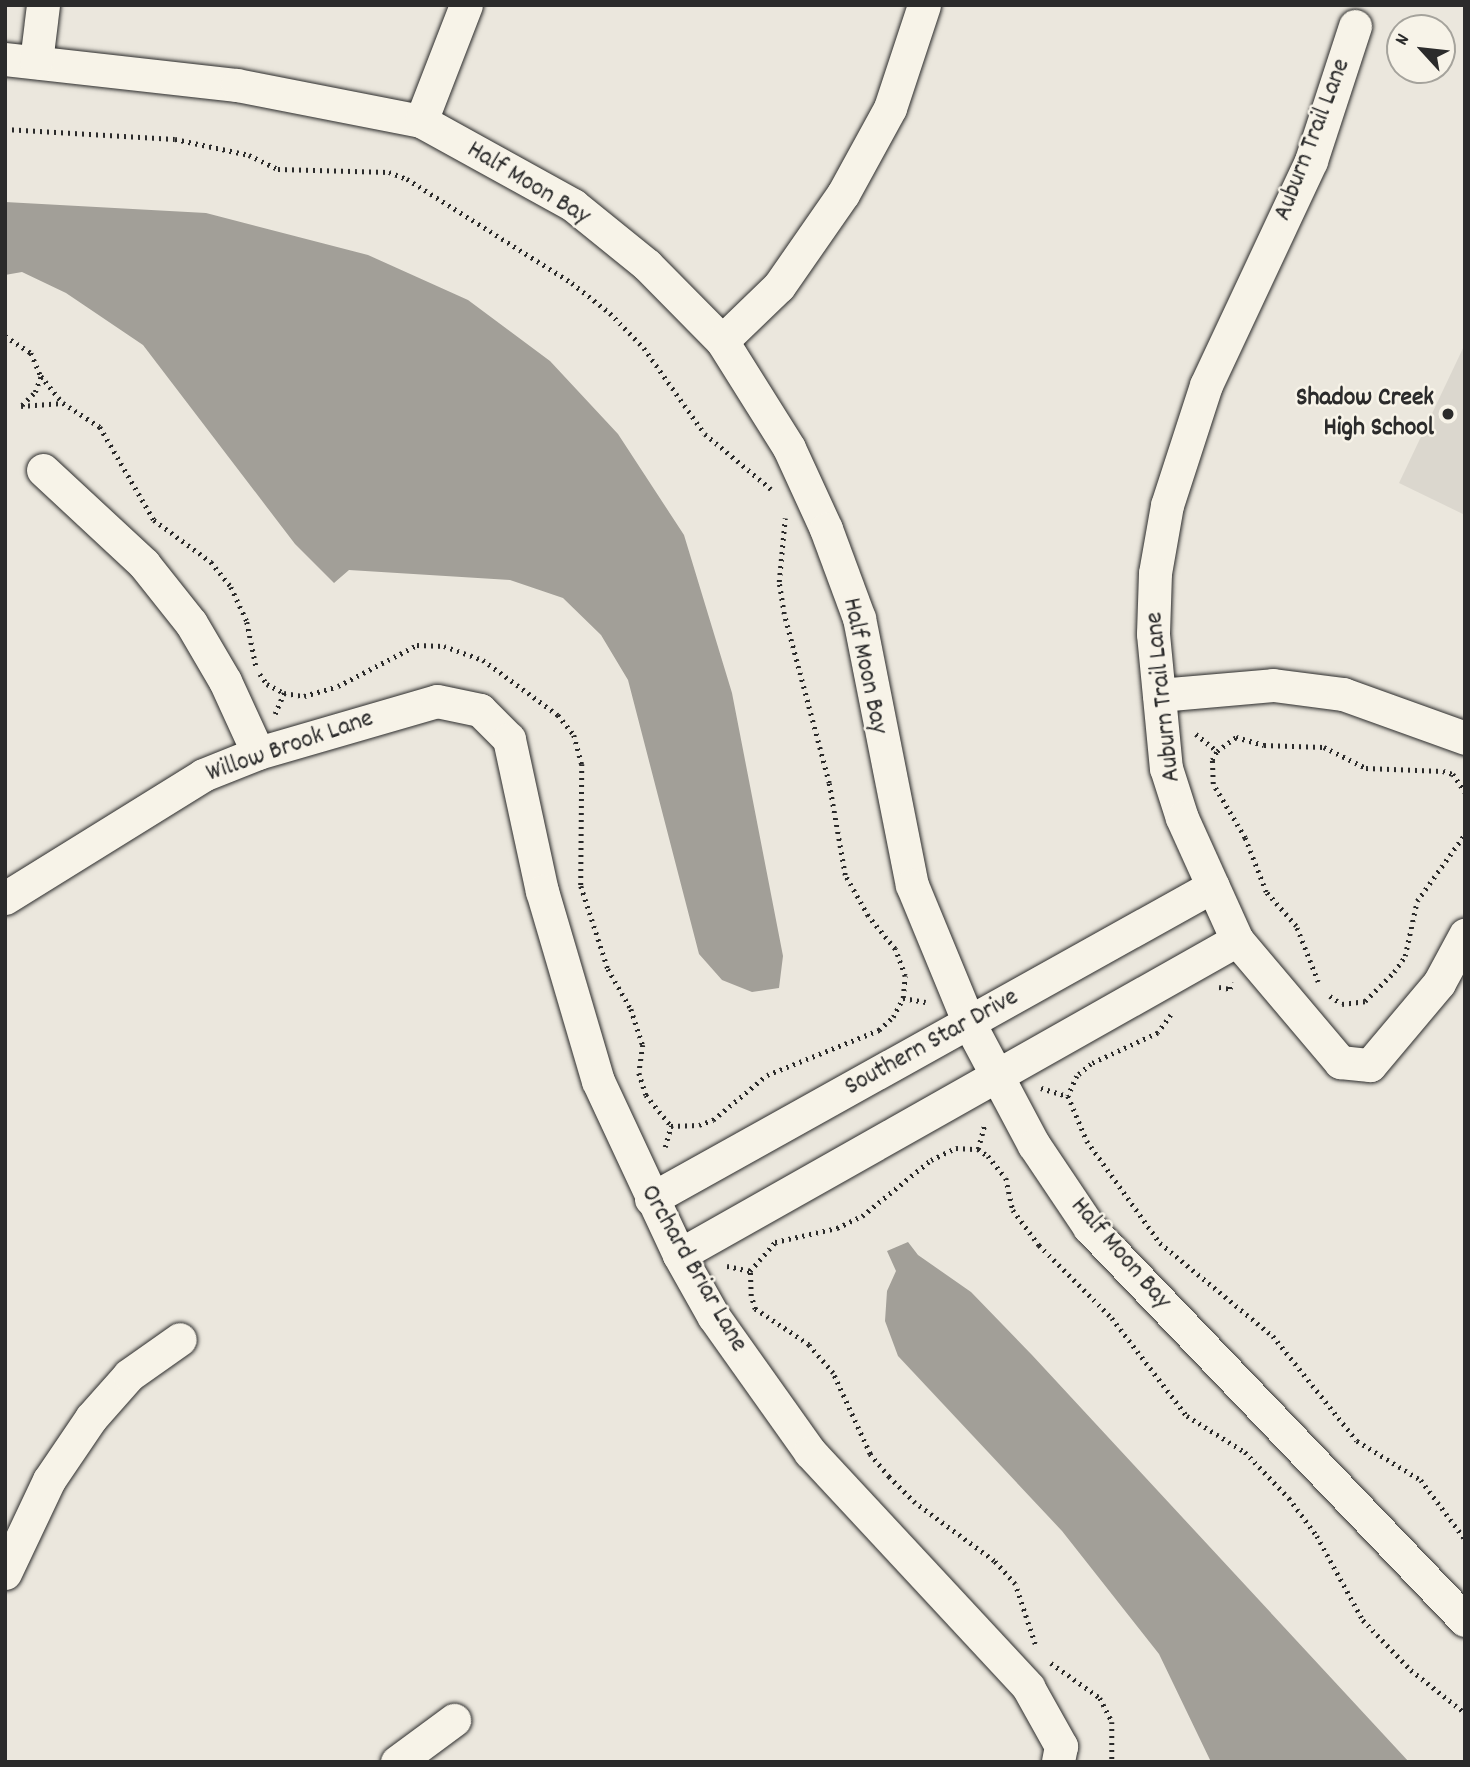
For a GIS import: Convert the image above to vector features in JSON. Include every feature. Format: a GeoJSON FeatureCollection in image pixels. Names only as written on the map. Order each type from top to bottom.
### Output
{"type":"FeatureCollection","features":[{"type":"Feature","properties":{"kind":"street"},"geometry":{"type":"LineString","coordinates":[[21,61],[43,5]]}},
{"type":"Feature","properties":{"kind":"street"},"geometry":{"type":"LineString","coordinates":[[421,121],[466,5]]}},
{"type":"Feature","properties":{"kind":"street"},"geometry":{"type":"LineString","coordinates":[[722,341],[779,286],[843,194],[890,108],[924,5]]}},
{"type":"Feature","properties":{"kind":"street","name":"Auburn Trail Lane"},"geometry":{"type":"LineString","coordinates":[[1355,26],[1311,162],[1206,385],[1184,442],[1155,573],[1153,634],[1166,768],[1182,818],[1237,940],[1340,1062],[1370,1065],[1438,983],[1465,935]]}},
{"type":"Feature","properties":{"kind":"street","name":"Half Moon Bay"},"geometry":{"type":"LineString","coordinates":[[21,61],[237,85],[421,121],[573,205],[647,265],[722,341],[789,448],[859,618],[912,885],[969,1023],[1034,1145],[1089,1227],[1465,1620]]}},
{"type":"Feature","properties":{"kind":"street"},"geometry":{"type":"LineString","coordinates":[[43,470],[144,564],[191,623],[225,681],[258,753]]}},
{"type":"Feature","properties":{"kind":"street"},"geometry":{"type":"LineString","coordinates":[[1159,695],[1273,685],[1343,694],[1465,738]]}},
{"type":"Feature","properties":{"kind":"street","name":"Willow Brook Lane"},"geometry":{"type":"LineString","coordinates":[[5,898],[203,775],[258,753],[437,701],[480,710]]}},
{"type":"Feature","properties":{"kind":"street","name":"Orchard Briar Lane"},"geometry":{"type":"LineString","coordinates":[[480,710],[509,739],[564,974],[598,1081],[679,1255],[714,1317],[810,1452],[1028,1687],[1060,1754]]}},
{"type":"Feature","properties":{"kind":"street","name":"Southern Star Drive"},"geometry":{"type":"LineString","coordinates":[[651,1199],[1213,886]]}},
{"type":"Feature","properties":{"kind":"street"},"geometry":{"type":"LineString","coordinates":[[679,1255],[1237,940]]}},
{"type":"Feature","properties":{"kind":"street"},"geometry":{"type":"LineString","coordinates":[[5,1573],[49,1480],[91,1418],[129,1375],[180,1339]]}},
{"type":"Feature","properties":{"kind":"street"},"geometry":{"type":"LineString","coordinates":[[397,1762],[454,1720]]}},
{"type":"Feature","properties":{"kind":"path"},"geometry":{"type":"LineString","coordinates":[[5,130],[176,139],[248,155],[278,169],[389,173],[407,178],[572,283],[610,313],[644,348],[705,434],[778,495]]}},
{"type":"Feature","properties":{"kind":"path"},"geometry":{"type":"LineString","coordinates":[[5,336],[31,354],[41,376],[63,402],[100,427],[154,520],[211,562],[231,587],[247,622],[257,668],[267,684],[304,696],[338,686],[417,645],[444,646],[484,660],[522,684],[558,715],[574,735],[582,764],[581,886],[590,920],[643,1045],[639,1073],[646,1095],[671,1126],[713,1120],[767,1075],[879,1030],[893,1017],[903,998],[905,976],[895,949],[868,916],[845,875],[829,783],[784,614],[779,582],[785,518],[781,507]]}},
{"type":"Feature","properties":{"kind":"path"},"geometry":{"type":"LineString","coordinates":[[41,376],[35,392],[21,406],[63,402]]}},
{"type":"Feature","properties":{"kind":"path"},"geometry":{"type":"LineString","coordinates":[[1465,792],[1453,774],[1443,771],[1366,768],[1324,747],[1264,745],[1236,737],[1224,742],[1212,760],[1213,784],[1245,838],[1266,892],[1296,926],[1316,978],[1342,1004],[1365,1001],[1394,972],[1405,956],[1416,901],[1465,834]]}},
{"type":"Feature","properties":{"kind":"path"},"geometry":{"type":"LineString","coordinates":[[1211,986],[1230,989],[1237,940]]}},
{"type":"Feature","properties":{"kind":"path"},"geometry":{"type":"LineString","coordinates":[[1177,1008],[1158,1033],[1091,1064],[1077,1076],[1068,1096],[1073,1115],[1160,1243],[1273,1336],[1356,1441],[1421,1480],[1465,1539]]}},
{"type":"Feature","properties":{"kind":"path"},"geometry":{"type":"LineString","coordinates":[[1112,1762],[1112,1722],[1100,1698],[1083,1681],[1041,1656],[1014,1584],[993,1561],[915,1503],[889,1477],[870,1454],[833,1373],[809,1345],[755,1309],[751,1296],[750,1271],[775,1242],[837,1228],[862,1216],[931,1160],[956,1148],[978,1149],[988,1156],[1006,1178],[1013,1210],[1039,1245],[1112,1318],[1187,1416],[1245,1452],[1289,1498],[1317,1536],[1363,1620],[1411,1670],[1465,1713]]}},
{"type":"Feature","properties":{"kind":"shaded area"},"geometry":{"type":"Polygon","coordinates":[[[5,202],[206,213],[368,255],[468,300],[550,361],[618,434],[684,535],[732,693],[783,956],[779,988],[752,992],[722,980],[699,954],[628,680],[601,635],[563,598],[510,580],[349,570],[334,583],[295,544],[143,345],[66,293],[22,272],[5,275],[5,202]]]}},
{"type":"Feature","properties":{"kind":"shaded area","name":"Shadow Creek High School"},"geometry":{"type":"Polygon","coordinates":[[[1465,344],[1465,515],[1399,483],[1465,344]]]}},
{"type":"Feature","properties":{"kind":"shaded area"},"geometry":{"type":"Polygon","coordinates":[[[908,1242],[918,1255],[971,1292],[1032,1355],[1409,1762],[1211,1762],[1159,1654],[1062,1531],[898,1356],[885,1321],[887,1291],[896,1271],[887,1251],[908,1242]]]}},
{"type":"Feature","properties":{"kind":"place","name":"Shadow Creek High School"},"geometry":{"type":"Point","coordinates":[1448,414]}}]}
